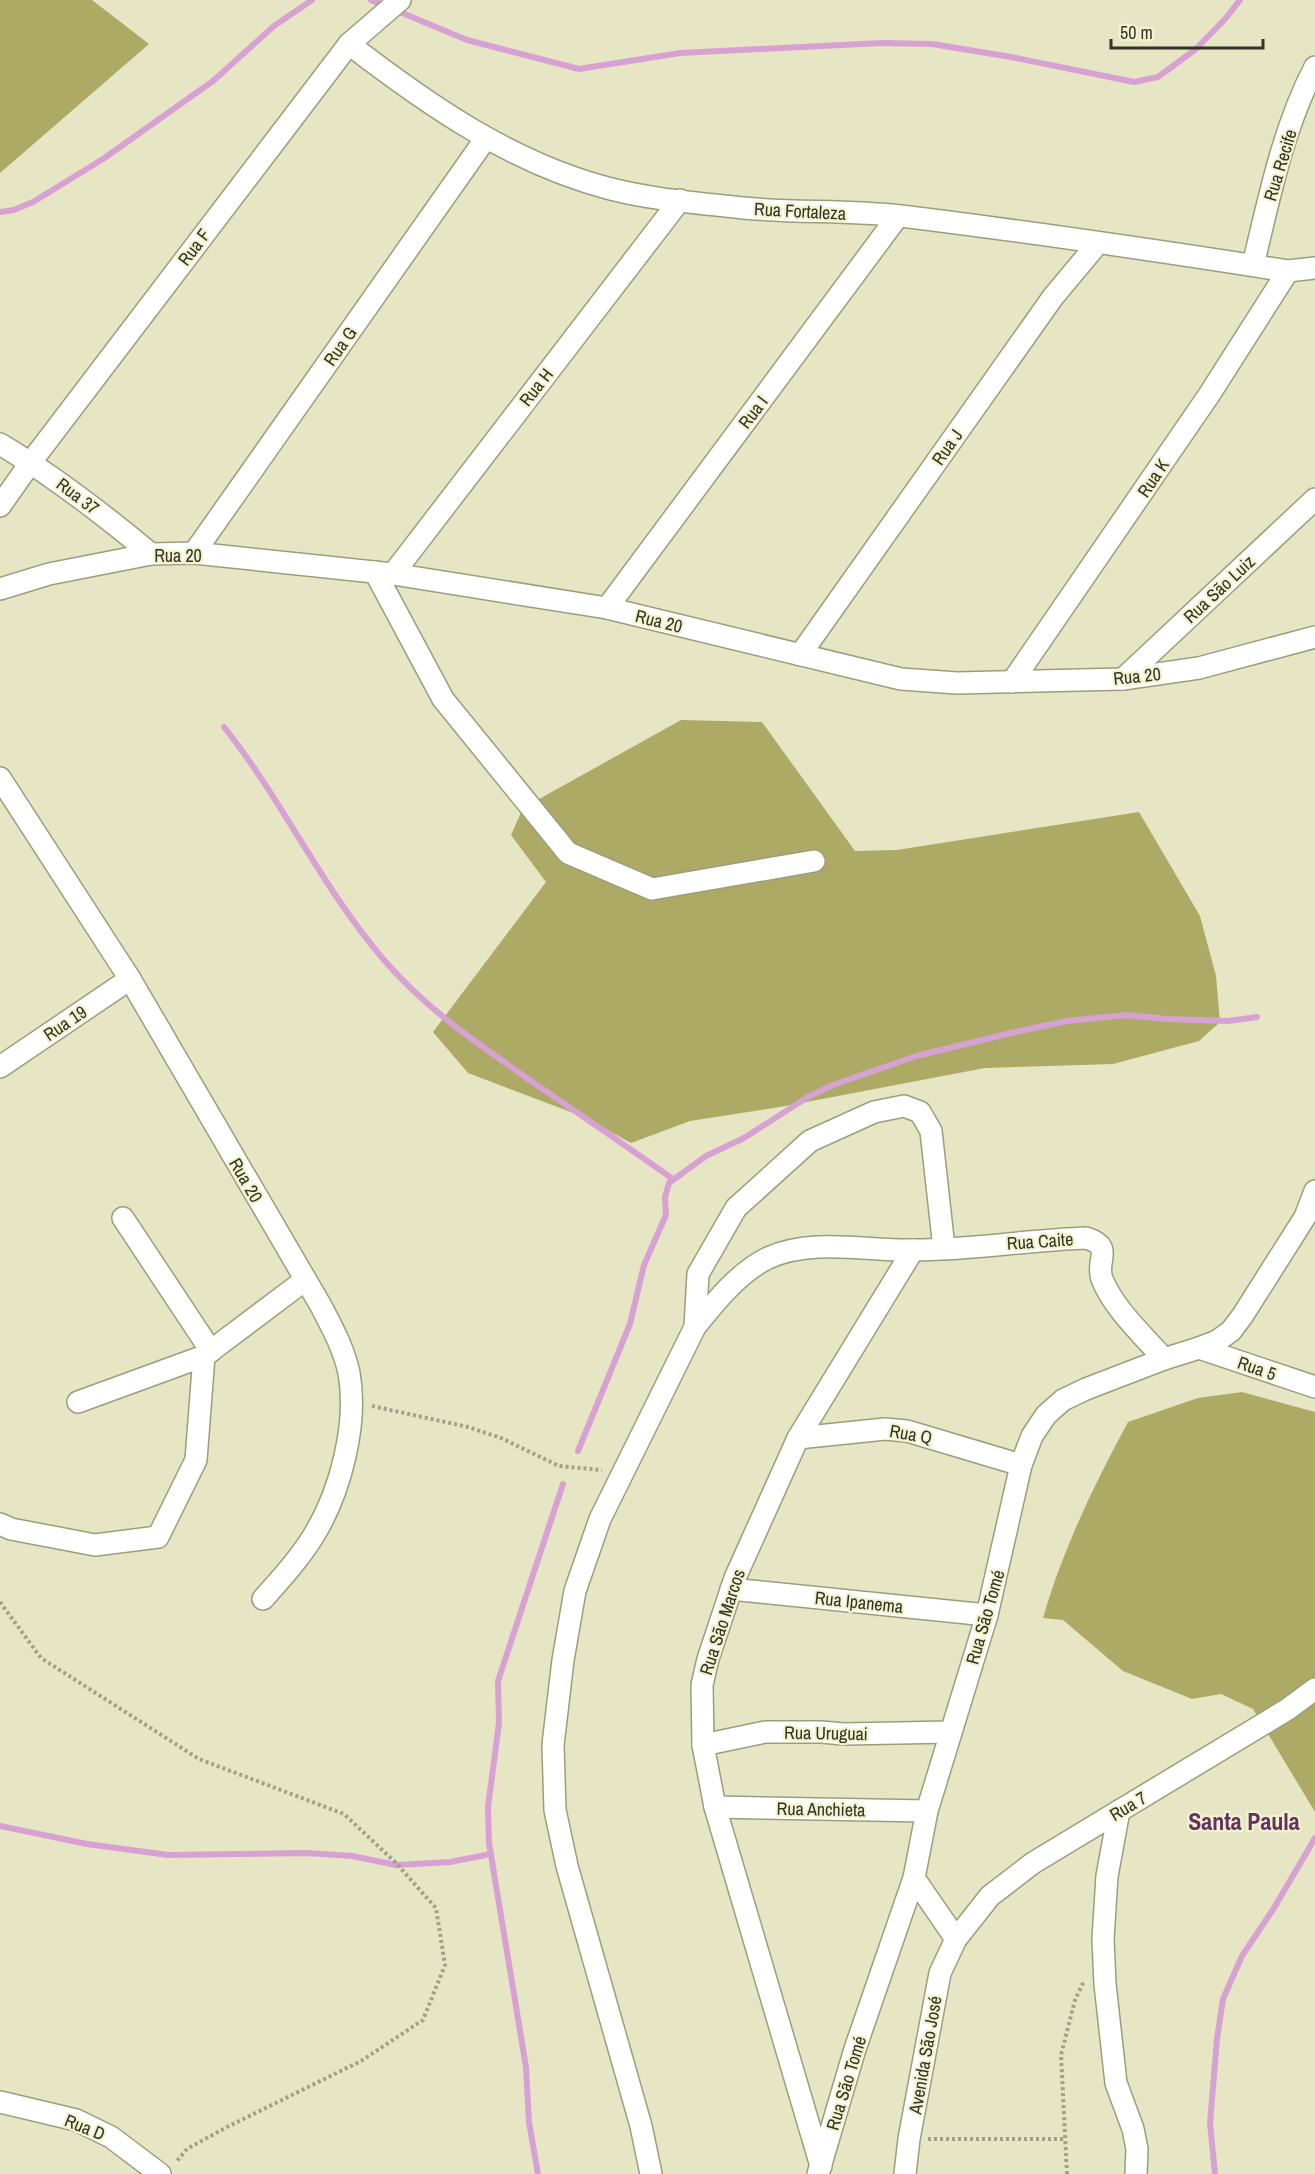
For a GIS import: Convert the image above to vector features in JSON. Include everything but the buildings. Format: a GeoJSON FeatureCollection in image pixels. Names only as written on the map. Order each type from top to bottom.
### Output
{"type":"FeatureCollection","features":[{"type":"Feature","properties":{"kind":"street","name":"Rua F"},"geometry":{"type":"LineString","coordinates":[[0,506],[349,44],[400,0]]}},
{"type":"Feature","properties":{"kind":"street","name":"Rua Fortaleza"},"geometry":{"type":"LineString","coordinates":[[349,44],[429,102],[486,138],[533,161],[612,189],[746,208],[898,216],[1288,271]]}},
{"type":"Feature","properties":{"kind":"street","name":"Rua Recife"},"geometry":{"type":"LineString","coordinates":[[1253,266],[1274,182],[1303,91],[1315,67]]}},
{"type":"Feature","properties":{"kind":"street","name":"Rua G"},"geometry":{"type":"LineString","coordinates":[[194,553],[486,138]]}},
{"type":"Feature","properties":{"kind":"street","name":"Rua H"},"geometry":{"type":"LineString","coordinates":[[384,573],[680,200]]}},
{"type":"Feature","properties":{"kind":"street","name":"Rua I"},"geometry":{"type":"LineString","coordinates":[[607,608],[898,216]]}},
{"type":"Feature","properties":{"kind":"street","name":"Rua J"},"geometry":{"type":"LineString","coordinates":[[800,655],[1053,297],[1098,243]]}},
{"type":"Feature","properties":{"kind":"street"},"geometry":{"type":"LineString","coordinates":[[1288,271],[1315,268]]}},
{"type":"Feature","properties":{"kind":"street","name":"Rua K"},"geometry":{"type":"LineString","coordinates":[[1012,682],[1209,395],[1288,271]]}},
{"type":"Feature","properties":{"kind":"street","name":"Rua 37"},"geometry":{"type":"LineString","coordinates":[[0,444],[31,462],[84,499],[151,554]]}},
{"type":"Feature","properties":{"kind":"street","name":"Rua São Luiz"},"geometry":{"type":"LineString","coordinates":[[1123,679],[1315,499]]}},
{"type":"Feature","properties":{"kind":"street","name":"Rua 20"},"geometry":{"type":"LineString","coordinates":[[0,590],[50,574],[151,554],[194,553],[384,573],[607,608],[901,679],[957,683],[1123,679],[1199,668],[1315,637]]}},
{"type":"Feature","properties":{"kind":"street"},"geometry":{"type":"LineString","coordinates":[[384,573],[443,699],[568,853],[652,889],[814,861]]}},
{"type":"Feature","properties":{"kind":"street","name":"Rua 20"},"geometry":{"type":"LineString","coordinates":[[0,778],[130,979],[338,1339],[349,1371],[353,1402],[341,1468],[330,1503],[314,1535],[289,1570],[263,1599]]}},
{"type":"Feature","properties":{"kind":"street","name":"Rua 19"},"geometry":{"type":"LineString","coordinates":[[0,1067],[130,979]]}},
{"type":"Feature","properties":{"kind":"street"},"geometry":{"type":"LineString","coordinates":[[651,2174],[640,2126],[567,1866],[555,1810],[553,1745],[563,1660],[575,1591],[600,1519],[695,1327],[698,1274],[736,1208],[810,1141],[874,1112],[904,1106],[920,1112],[931,1131],[944,1248]]}},
{"type":"Feature","properties":{"kind":"street","name":"Rua São Tomé"},"geometry":{"type":"LineString","coordinates":[[819,2170],[855,2049],[914,1878],[927,1811],[987,1615],[1021,1465],[1032,1436],[1046,1415],[1063,1400],[1164,1359],[1200,1348],[1231,1331],[1310,1219],[1315,1191]]}},
{"type":"Feature","properties":{"kind":"street"},"geometry":{"type":"LineString","coordinates":[[0,1524],[11,1529],[95,1545],[158,1537],[196,1460],[207,1354],[123,1218]]}},
{"type":"Feature","properties":{"kind":"street","name":"Rua Caite"},"geometry":{"type":"LineString","coordinates":[[695,1327],[714,1304],[749,1270],[768,1258],[787,1252],[827,1246],[913,1250],[1086,1238],[1095,1240],[1103,1252],[1101,1273],[1108,1290],[1123,1312],[1164,1359]]}},
{"type":"Feature","properties":{"kind":"street","name":"Rua São Marcos"},"geometry":{"type":"LineString","coordinates":[[819,2170],[715,1807],[703,1744],[702,1685],[731,1588],[798,1438],[913,1250]]}},
{"type":"Feature","properties":{"kind":"street"},"geometry":{"type":"LineString","coordinates":[[78,1402],[207,1354],[305,1280]]}},
{"type":"Feature","properties":{"kind":"street","name":"Rua 5"},"geometry":{"type":"LineString","coordinates":[[1200,1348],[1315,1387]]}},
{"type":"Feature","properties":{"kind":"street","name":"Rua Q"},"geometry":{"type":"LineString","coordinates":[[798,1438],[885,1429],[907,1431],[1021,1465]]}},
{"type":"Feature","properties":{"kind":"street","name":"Rua Ipanema"},"geometry":{"type":"LineString","coordinates":[[731,1588],[987,1615]]}},
{"type":"Feature","properties":{"kind":"street","name":"Rua 7"},"geometry":{"type":"LineString","coordinates":[[956,1940],[990,1896],[1033,1863],[1288,1709],[1315,1689]]}},
{"type":"Feature","properties":{"kind":"street","name":"Rua Uruguai"},"geometry":{"type":"LineString","coordinates":[[703,1744],[765,1732],[844,1734],[951,1732]]}},
{"type":"Feature","properties":{"kind":"street","name":"Rua Anchieta"},"geometry":{"type":"LineString","coordinates":[[715,1807],[927,1811]]}},
{"type":"Feature","properties":{"kind":"street"},"geometry":{"type":"LineString","coordinates":[[1119,1811],[1107,1876],[1103,1939],[1104,1962],[1116,2083],[1133,2129],[1137,2149],[1136,2174]]}},
{"type":"Feature","properties":{"kind":"street"},"geometry":{"type":"LineString","coordinates":[[914,1878],[956,1940]]}},
{"type":"Feature","properties":{"kind":"street","name":"Avenida São José"},"geometry":{"type":"LineString","coordinates":[[905,2174],[909,2139],[940,1973],[956,1940]]}},
{"type":"Feature","properties":{"kind":"street","name":"Rua D"},"geometry":{"type":"LineString","coordinates":[[0,2102],[76,2120],[111,2137],[166,2170]]}},
{"type":"Feature","properties":{"kind":"path"},"geometry":{"type":"LineString","coordinates":[[353,1402],[468,1427],[501,1438],[559,1466],[622,1471]]}},
{"type":"Feature","properties":{"kind":"path"},"geometry":{"type":"LineString","coordinates":[[0,1602],[41,1658],[200,1759],[344,1814],[396,1862],[436,1908],[445,1965],[423,2020],[361,2061],[225,2128],[187,2150],[166,2170]]}},
{"type":"Feature","properties":{"kind":"path"},"geometry":{"type":"LineString","coordinates":[[1067,2174],[1061,2055],[1075,2000],[1084,1980]]}},
{"type":"Feature","properties":{"kind":"path"},"geometry":{"type":"LineString","coordinates":[[909,2139],[1066,2139]]}},
{"type":"Feature","properties":{"kind":"shaded area"},"geometry":{"type":"Polygon","coordinates":[[[0,0],[92,0],[149,44],[0,173],[0,0]]]}},
{"type":"Feature","properties":{"kind":"shaded area"},"geometry":{"type":"Polygon","coordinates":[[[681,720],[762,722],[855,851],[897,850],[1139,812],[1200,916],[1216,976],[1220,1022],[1199,1041],[1113,1064],[985,1068],[780,1107],[690,1121],[631,1143],[584,1117],[468,1073],[433,1032],[546,882],[511,835],[523,808],[681,720]]]}},
{"type":"Feature","properties":{"kind":"shaded area"},"geometry":{"type":"Polygon","coordinates":[[[1242,1392],[1315,1412],[1315,1812],[1253,1709],[1221,1694],[1192,1699],[1123,1671],[1063,1620],[1043,1618],[1080,1518],[1128,1422],[1198,1398],[1242,1392]]]}},
{"type":"Feature","properties":{"kind":"waterway"},"geometry":{"type":"LineString","coordinates":[[0,212],[14,210],[33,202],[103,159],[213,81],[274,26],[312,0]]}},
{"type":"Feature","properties":{"kind":"waterway"},"geometry":{"type":"LineString","coordinates":[[371,0],[467,40],[579,69],[680,53],[882,43],[932,44],[1011,57],[1134,82],[1158,77],[1196,49],[1240,0]]}},
{"type":"Feature","properties":{"kind":"waterway"},"geometry":{"type":"LineString","coordinates":[[224,727],[265,784],[341,904],[400,978],[472,1039],[673,1179]]}},
{"type":"Feature","properties":{"kind":"waterway"},"geometry":{"type":"LineString","coordinates":[[578,1451],[630,1324],[644,1265],[666,1215],[665,1197],[669,1183],[706,1156],[744,1138],[808,1097],[833,1085],[916,1056],[1067,1021],[1126,1015],[1228,1021],[1257,1017]]}},
{"type":"Feature","properties":{"kind":"waterway"},"geometry":{"type":"LineString","coordinates":[[538,2174],[529,2122],[526,2067],[489,1843],[488,1807],[499,1723],[498,1681],[563,1484]]}},
{"type":"Feature","properties":{"kind":"waterway"},"geometry":{"type":"LineString","coordinates":[[0,1826],[87,1844],[168,1855],[307,1853],[352,1856],[396,1865],[450,1862],[491,1854]]}},
{"type":"Feature","properties":{"kind":"waterway"},"geometry":{"type":"LineString","coordinates":[[1215,2174],[1210,2123],[1223,1999],[1242,1956],[1274,1908],[1315,1838]]}},
{"type":"Feature","properties":{"kind":"district","name":"Santa Paula"},"geometry":{"type":"Point","coordinates":[1244,1821]}}]}
